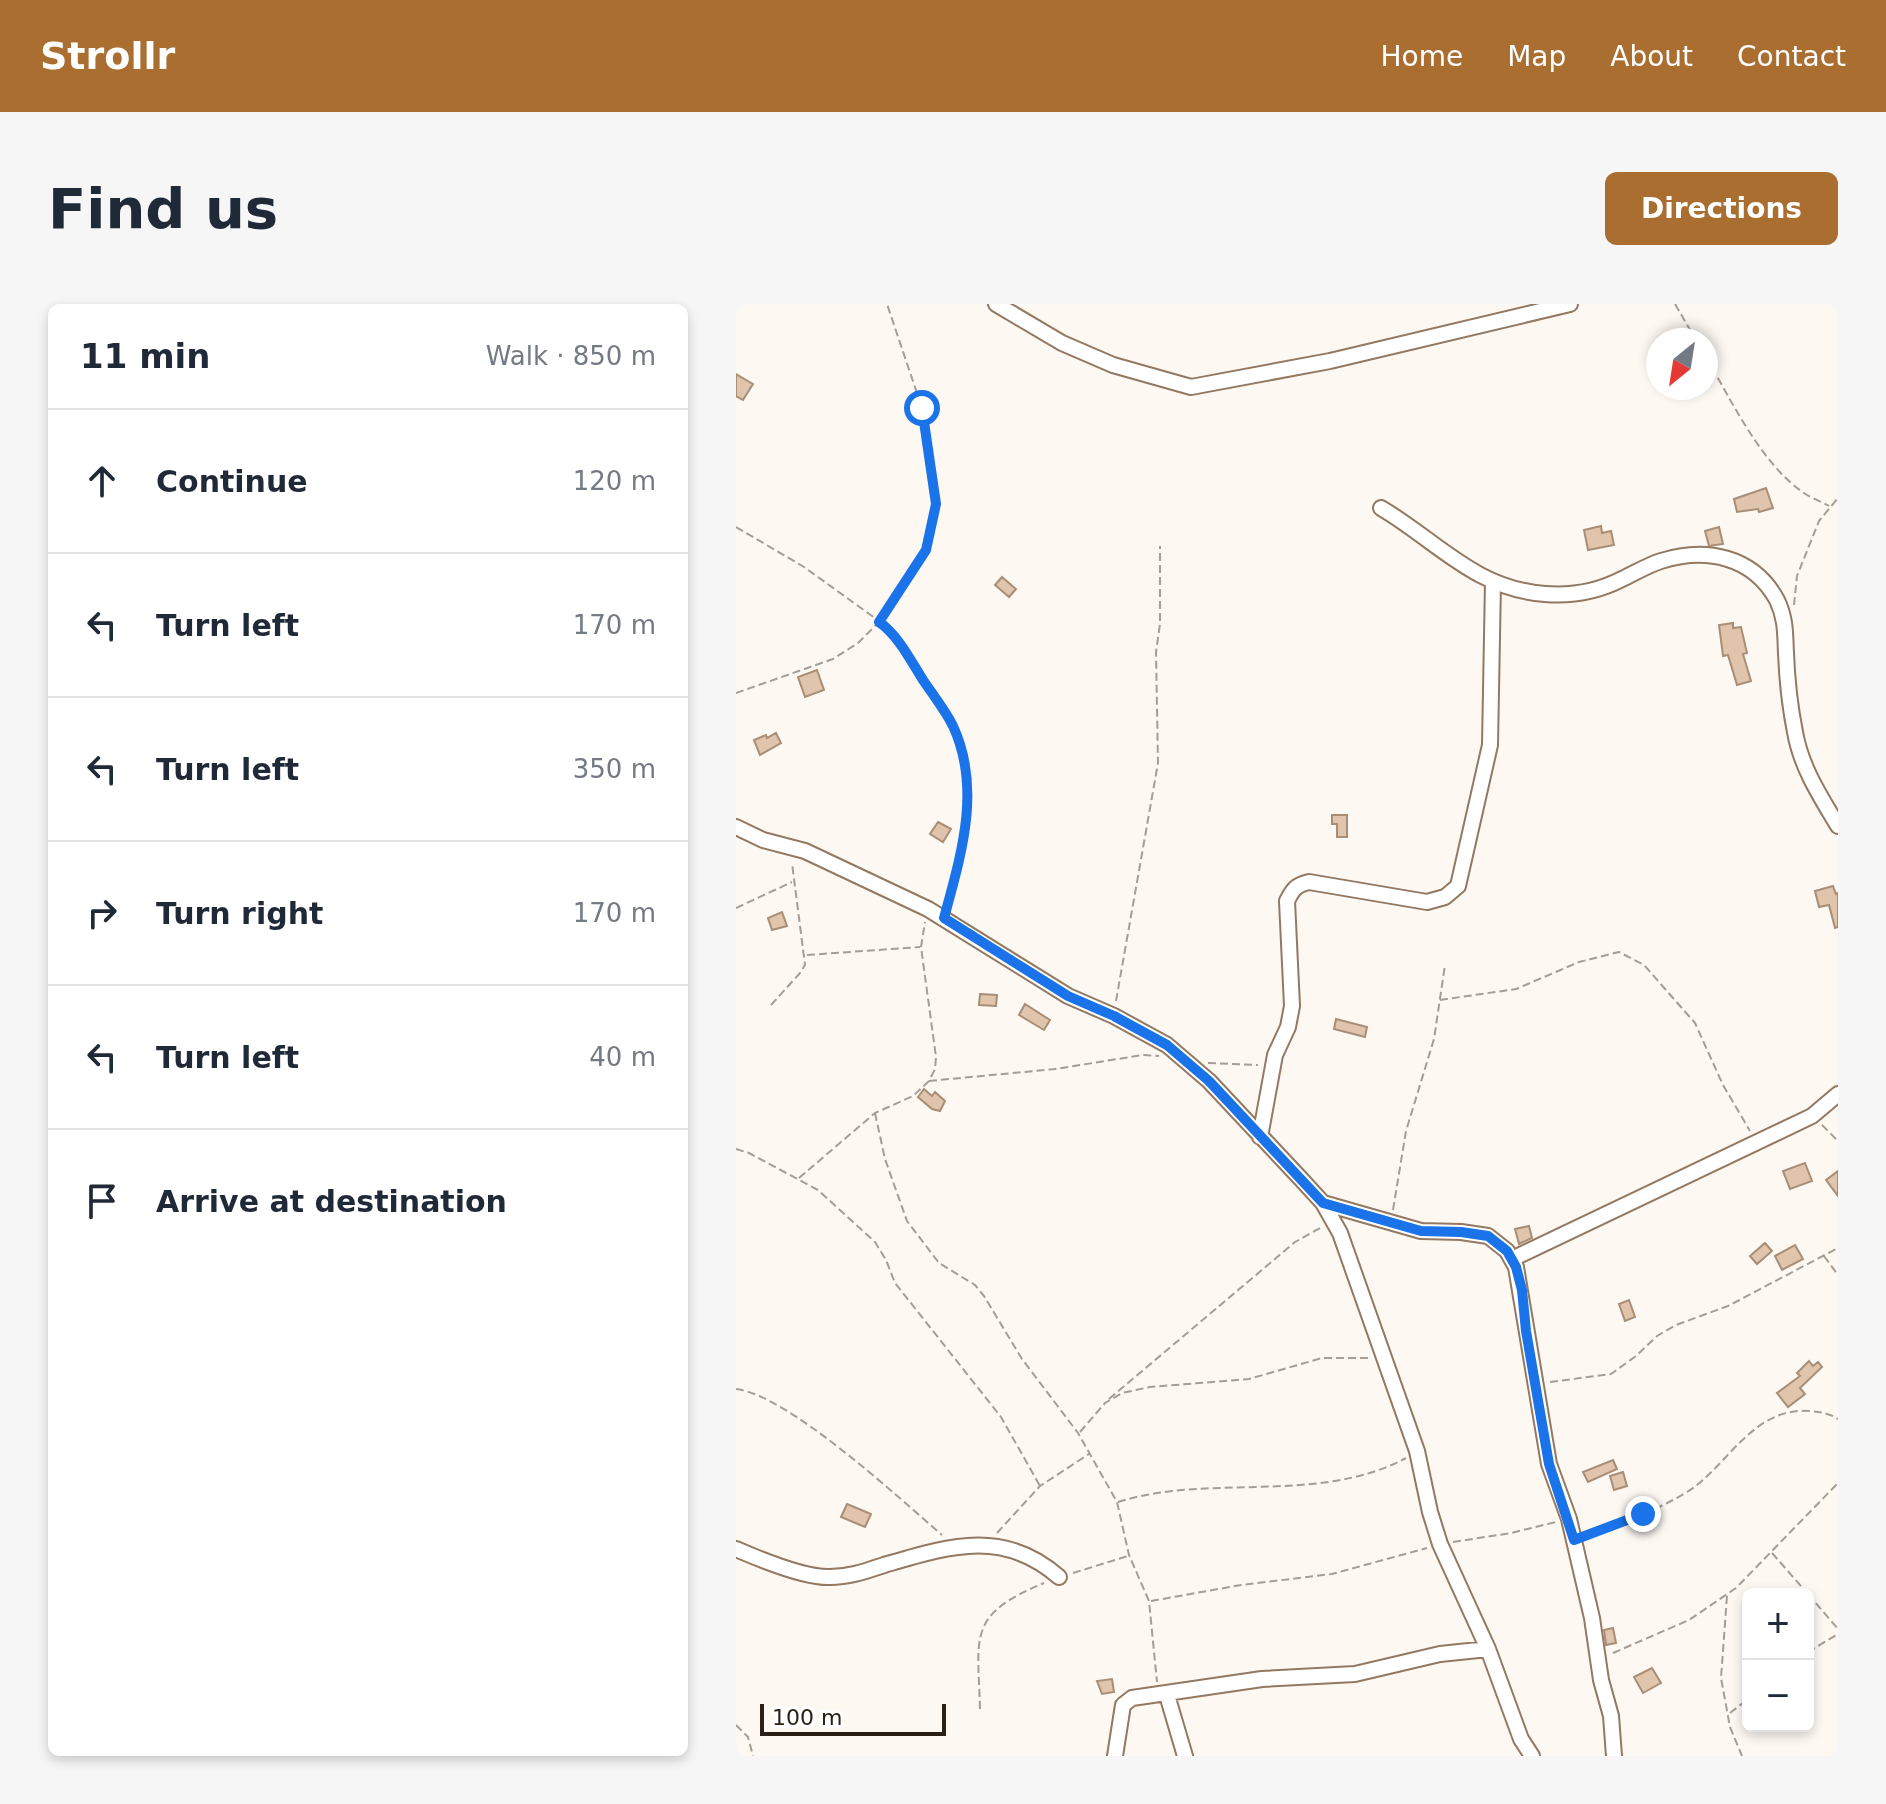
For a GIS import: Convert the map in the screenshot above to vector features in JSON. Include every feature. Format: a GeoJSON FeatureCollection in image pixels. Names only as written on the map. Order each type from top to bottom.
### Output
{"type":"FeatureCollection","features":[{"type":"Feature","properties":{"kind":"street"},"geometry":{"type":"LineString","coordinates":[[996,304],[1075,349],[1113,365],[1191,387],[1330,361],[1570,304]]}},
{"type":"Feature","properties":{"kind":"street"},"geometry":{"type":"LineString","coordinates":[[1381,508],[1415,528],[1455,562],[1493,582],[1544,594],[1596,589],[1658,561],[1680,556],[1729,558],[1750,569],[1776,599],[1786,623],[1788,669],[1800,755],[1838,826]]}},
{"type":"Feature","properties":{"kind":"street"},"geometry":{"type":"LineString","coordinates":[[1260,1137],[1274,1061],[1288,1027],[1292,1006],[1287,901],[1298,884],[1309,882],[1427,902],[1445,897],[1458,886],[1490,745],[1493,582]]}},
{"type":"Feature","properties":{"kind":"street"},"geometry":{"type":"LineString","coordinates":[[736,827],[763,840],[791,846],[837,864],[928,909],[1068,996],[1114,1016],[1167,1045],[1187,1061],[1323,1203],[1340,1233],[1417,1451],[1440,1544],[1488,1649],[1521,1739],[1532,1756]]}},
{"type":"Feature","properties":{"kind":"street"},"geometry":{"type":"LineString","coordinates":[[1512,1259],[1812,1116],[1838,1094]]}},
{"type":"Feature","properties":{"kind":"street"},"geometry":{"type":"LineString","coordinates":[[1323,1203],[1421,1231],[1488,1236],[1512,1259],[1522,1290],[1534,1383],[1549,1464],[1569,1519],[1592,1618],[1597,1659],[1611,1716],[1614,1756]]}},
{"type":"Feature","properties":{"kind":"street"},"geometry":{"type":"LineString","coordinates":[[736,1549],[764,1561],[826,1578],[853,1576],[955,1546],[987,1544],[1027,1554],[1059,1577]]}},
{"type":"Feature","properties":{"kind":"street"},"geometry":{"type":"LineString","coordinates":[[1115,1756],[1123,1705],[1127,1700],[1247,1680],[1355,1674],[1440,1654],[1488,1649]]}},
{"type":"Feature","properties":{"kind":"street"},"geometry":{"type":"LineString","coordinates":[[1163,1695],[1185,1756]]}},
{"type":"Feature","properties":{"kind":"path"},"geometry":{"type":"LineString","coordinates":[[736,693],[833,659],[858,643],[879,622],[926,550],[936,504],[922,408],[887,304]]}},
{"type":"Feature","properties":{"kind":"path"},"geometry":{"type":"LineString","coordinates":[[1675,304],[1689,328]]}},
{"type":"Feature","properties":{"kind":"path"},"geometry":{"type":"LineString","coordinates":[[1718,378],[1773,463],[1800,491],[1829,506]]}},
{"type":"Feature","properties":{"kind":"path"},"geometry":{"type":"LineString","coordinates":[[1786,623],[1795,600],[1797,576],[1819,521],[1838,498]]}},
{"type":"Feature","properties":{"kind":"path"},"geometry":{"type":"LineString","coordinates":[[736,527],[804,567],[886,626],[953,726],[969,801],[961,856],[944,918]]}},
{"type":"Feature","properties":{"kind":"path"},"geometry":{"type":"LineString","coordinates":[[1114,1016],[1158,763],[1156,652],[1160,624],[1160,546]]}},
{"type":"Feature","properties":{"kind":"path"},"geometry":{"type":"LineString","coordinates":[[771,1005],[805,965],[791,846]]}},
{"type":"Feature","properties":{"kind":"path"},"geometry":{"type":"LineString","coordinates":[[736,908],[793,882]]}},
{"type":"Feature","properties":{"kind":"path"},"geometry":{"type":"LineString","coordinates":[[799,1178],[875,1113],[913,1096],[929,1081],[935,1069],[921,947],[928,909]]}},
{"type":"Feature","properties":{"kind":"path"},"geometry":{"type":"LineString","coordinates":[[805,955],[921,947]]}},
{"type":"Feature","properties":{"kind":"path"},"geometry":{"type":"LineString","coordinates":[[1440,1000],[1516,989],[1579,962],[1619,952],[1644,965],[1695,1023],[1723,1085],[1757,1142]]}},
{"type":"Feature","properties":{"kind":"path"},"geometry":{"type":"LineString","coordinates":[[1390,1223],[1406,1131],[1434,1039],[1445,965]]}},
{"type":"Feature","properties":{"kind":"path"},"geometry":{"type":"LineString","coordinates":[[929,1081],[1055,1069],[1143,1055],[1157,1056]]}},
{"type":"Feature","properties":{"kind":"path"},"geometry":{"type":"LineString","coordinates":[[1187,1061],[1251,1067],[1274,1061]]}},
{"type":"Feature","properties":{"kind":"path"},"geometry":{"type":"LineString","coordinates":[[875,1113],[885,1159],[907,1221],[939,1263],[975,1285],[984,1296],[1022,1359],[1078,1433],[1117,1502],[1129,1555],[1149,1601],[1163,1695]]}},
{"type":"Feature","properties":{"kind":"path"},"geometry":{"type":"LineString","coordinates":[[1812,1116],[1838,1141]]}},
{"type":"Feature","properties":{"kind":"path"},"geometry":{"type":"LineString","coordinates":[[736,1149],[818,1190],[875,1242],[895,1283],[1001,1417],[1040,1486]]}},
{"type":"Feature","properties":{"kind":"path"},"geometry":{"type":"LineString","coordinates":[[1078,1433],[1105,1403],[1295,1242],[1333,1221]]}},
{"type":"Feature","properties":{"kind":"path"},"geometry":{"type":"LineString","coordinates":[[1534,1383],[1611,1374],[1657,1336],[1676,1325],[1728,1306],[1838,1248]]}},
{"type":"Feature","properties":{"kind":"path"},"geometry":{"type":"LineString","coordinates":[[1823,1255],[1838,1275]]}},
{"type":"Feature","properties":{"kind":"path"},"geometry":{"type":"LineString","coordinates":[[1105,1403],[1122,1393],[1150,1387],[1249,1379],[1322,1358],[1383,1358]]}},
{"type":"Feature","properties":{"kind":"path"},"geometry":{"type":"LineString","coordinates":[[736,1389],[758,1394],[830,1442],[955,1546]]}},
{"type":"Feature","properties":{"kind":"path"},"geometry":{"type":"LineString","coordinates":[[1574,1540],[1673,1500],[1703,1481],[1749,1432],[1773,1418],[1794,1411],[1811,1411],[1830,1414],[1838,1419]]}},
{"type":"Feature","properties":{"kind":"path"},"geometry":{"type":"LineString","coordinates":[[1117,1502],[1153,1493],[1247,1489],[1340,1478],[1390,1466],[1417,1451]]}},
{"type":"Feature","properties":{"kind":"path"},"geometry":{"type":"LineString","coordinates":[[987,1544],[1040,1486],[1090,1454]]}},
{"type":"Feature","properties":{"kind":"path"},"geometry":{"type":"LineString","coordinates":[[1597,1659],[1689,1620],[1727,1594],[1750,1577],[1838,1483]]}},
{"type":"Feature","properties":{"kind":"path"},"geometry":{"type":"LineString","coordinates":[[1149,1601],[1241,1585],[1332,1574],[1440,1544],[1511,1533],[1569,1519]]}},
{"type":"Feature","properties":{"kind":"path"},"geometry":{"type":"LineString","coordinates":[[1772,1553],[1803,1588]]}},
{"type":"Feature","properties":{"kind":"path"},"geometry":{"type":"LineString","coordinates":[[980,1709],[980,1630],[988,1615],[1023,1593],[1059,1577],[1129,1555]]}},
{"type":"Feature","properties":{"kind":"path"},"geometry":{"type":"LineString","coordinates":[[1727,1594],[1721,1678],[1728,1714],[1742,1756]]}},
{"type":"Feature","properties":{"kind":"path"},"geometry":{"type":"LineString","coordinates":[[1814,1601],[1838,1629]]}},
{"type":"Feature","properties":{"kind":"path"},"geometry":{"type":"LineString","coordinates":[[1814,1648],[1838,1634]]}},
{"type":"Feature","properties":{"kind":"path"},"geometry":{"type":"LineString","coordinates":[[1728,1714],[1742,1704]]}},
{"type":"Feature","properties":{"kind":"path"},"geometry":{"type":"LineString","coordinates":[[736,1725],[748,1737],[753,1756]]}},
{"type":"Feature","properties":{"kind":"building"},"geometry":{"type":"Polygon","coordinates":[[[736,374],[753,384],[743,400],[736,396],[736,374]]]}},
{"type":"Feature","properties":{"kind":"building"},"geometry":{"type":"Polygon","coordinates":[[[1766,488],[1773,508],[1759,512],[1758,509],[1737,512],[1734,499],[1766,488]]]}},
{"type":"Feature","properties":{"kind":"building"},"geometry":{"type":"Polygon","coordinates":[[[1601,526],[1602,533],[1611,531],[1614,545],[1588,550],[1584,530],[1601,526]]]}},
{"type":"Feature","properties":{"kind":"building"},"geometry":{"type":"Polygon","coordinates":[[[1719,527],[1723,544],[1709,546],[1705,531],[1719,527]]]}},
{"type":"Feature","properties":{"kind":"building"},"geometry":{"type":"Polygon","coordinates":[[[1002,577],[1016,589],[1009,597],[995,585],[1002,577]]]}},
{"type":"Feature","properties":{"kind":"building"},"geometry":{"type":"Polygon","coordinates":[[[1733,623],[1733,628],[1741,627],[1747,653],[1743,654],[1751,681],[1737,685],[1728,655],[1723,656],[1719,625],[1733,623]]]}},
{"type":"Feature","properties":{"kind":"building"},"geometry":{"type":"Polygon","coordinates":[[[817,670],[824,690],[805,697],[798,677],[817,670]]]}},
{"type":"Feature","properties":{"kind":"building"},"geometry":{"type":"Polygon","coordinates":[[[776,733],[781,743],[760,755],[754,740],[776,733]]]}},
{"type":"Feature","properties":{"kind":"building"},"geometry":{"type":"Polygon","coordinates":[[[1332,815],[1347,815],[1347,837],[1337,837],[1337,824],[1332,824],[1332,815]]]}},
{"type":"Feature","properties":{"kind":"building"},"geometry":{"type":"Polygon","coordinates":[[[938,822],[951,829],[943,842],[930,834],[938,822]]]}},
{"type":"Feature","properties":{"kind":"building"},"geometry":{"type":"Polygon","coordinates":[[[1833,886],[1838,893],[1838,927],[1835,928],[1829,905],[1819,907],[1815,891],[1833,886]]]}},
{"type":"Feature","properties":{"kind":"building"},"geometry":{"type":"Polygon","coordinates":[[[782,912],[787,926],[772,930],[768,918],[782,912]]]}},
{"type":"Feature","properties":{"kind":"building"},"geometry":{"type":"Polygon","coordinates":[[[980,994],[997,995],[996,1006],[979,1005],[980,994]]]}},
{"type":"Feature","properties":{"kind":"building"},"geometry":{"type":"Polygon","coordinates":[[[1025,1004],[1050,1020],[1044,1030],[1019,1015],[1025,1004]]]}},
{"type":"Feature","properties":{"kind":"building"},"geometry":{"type":"Polygon","coordinates":[[[1336,1019],[1367,1027],[1365,1037],[1334,1029],[1336,1019]]]}},
{"type":"Feature","properties":{"kind":"building"},"geometry":{"type":"Polygon","coordinates":[[[924,1089],[932,1096],[935,1092],[945,1101],[940,1111],[932,1109],[918,1097],[924,1089]]]}},
{"type":"Feature","properties":{"kind":"building"},"geometry":{"type":"Polygon","coordinates":[[[1805,1163],[1812,1181],[1790,1189],[1783,1171],[1805,1163]]]}},
{"type":"Feature","properties":{"kind":"building"},"geometry":{"type":"Polygon","coordinates":[[[1838,1171],[1838,1196],[1826,1180],[1838,1171]]]}},
{"type":"Feature","properties":{"kind":"building"},"geometry":{"type":"Polygon","coordinates":[[[1529,1226],[1532,1238],[1519,1244],[1515,1229],[1529,1226]]]}},
{"type":"Feature","properties":{"kind":"building"},"geometry":{"type":"Polygon","coordinates":[[[1765,1243],[1772,1251],[1757,1264],[1750,1256],[1765,1243]]]}},
{"type":"Feature","properties":{"kind":"building"},"geometry":{"type":"Polygon","coordinates":[[[1795,1245],[1803,1259],[1782,1270],[1775,1256],[1795,1245]]]}},
{"type":"Feature","properties":{"kind":"building"},"geometry":{"type":"Polygon","coordinates":[[[1629,1300],[1635,1317],[1625,1321],[1619,1304],[1629,1300]]]}},
{"type":"Feature","properties":{"kind":"building"},"geometry":{"type":"Polygon","coordinates":[[[1809,1361],[1813,1366],[1818,1362],[1822,1367],[1800,1388],[1805,1394],[1788,1407],[1777,1393],[1800,1376],[1797,1373],[1809,1361]]]}},
{"type":"Feature","properties":{"kind":"building"},"geometry":{"type":"Polygon","coordinates":[[[1613,1460],[1617,1469],[1588,1482],[1583,1472],[1613,1460]]]}},
{"type":"Feature","properties":{"kind":"building"},"geometry":{"type":"Polygon","coordinates":[[[1623,1472],[1627,1486],[1614,1490],[1610,1476],[1623,1472]]]}},
{"type":"Feature","properties":{"kind":"building"},"geometry":{"type":"Polygon","coordinates":[[[847,1504],[871,1514],[865,1527],[841,1517],[847,1504]]]}},
{"type":"Feature","properties":{"kind":"building"},"geometry":{"type":"Polygon","coordinates":[[[1613,1628],[1616,1643],[1606,1645],[1604,1630],[1613,1628]]]}},
{"type":"Feature","properties":{"kind":"building"},"geometry":{"type":"Polygon","coordinates":[[[1652,1668],[1661,1683],[1643,1693],[1634,1677],[1652,1668]]]}},
{"type":"Feature","properties":{"kind":"building"},"geometry":{"type":"Polygon","coordinates":[[[1112,1679],[1114,1692],[1102,1694],[1097,1681],[1112,1679]]]}},
{"type":"Feature","properties":{"kind":"route"},"geometry":{"type":"LineString","coordinates":[[922,408],[936,504],[926,550],[879,622],[886,626],[905,651],[953,726],[962,757],[969,801],[961,856],[944,918],[1068,996],[1114,1016],[1167,1045],[1209,1081],[1323,1203],[1421,1231],[1461,1232],[1488,1236],[1497,1241],[1516,1267],[1522,1290],[1534,1383],[1542,1413],[1549,1464],[1574,1540],[1643,1514]]}}]}
